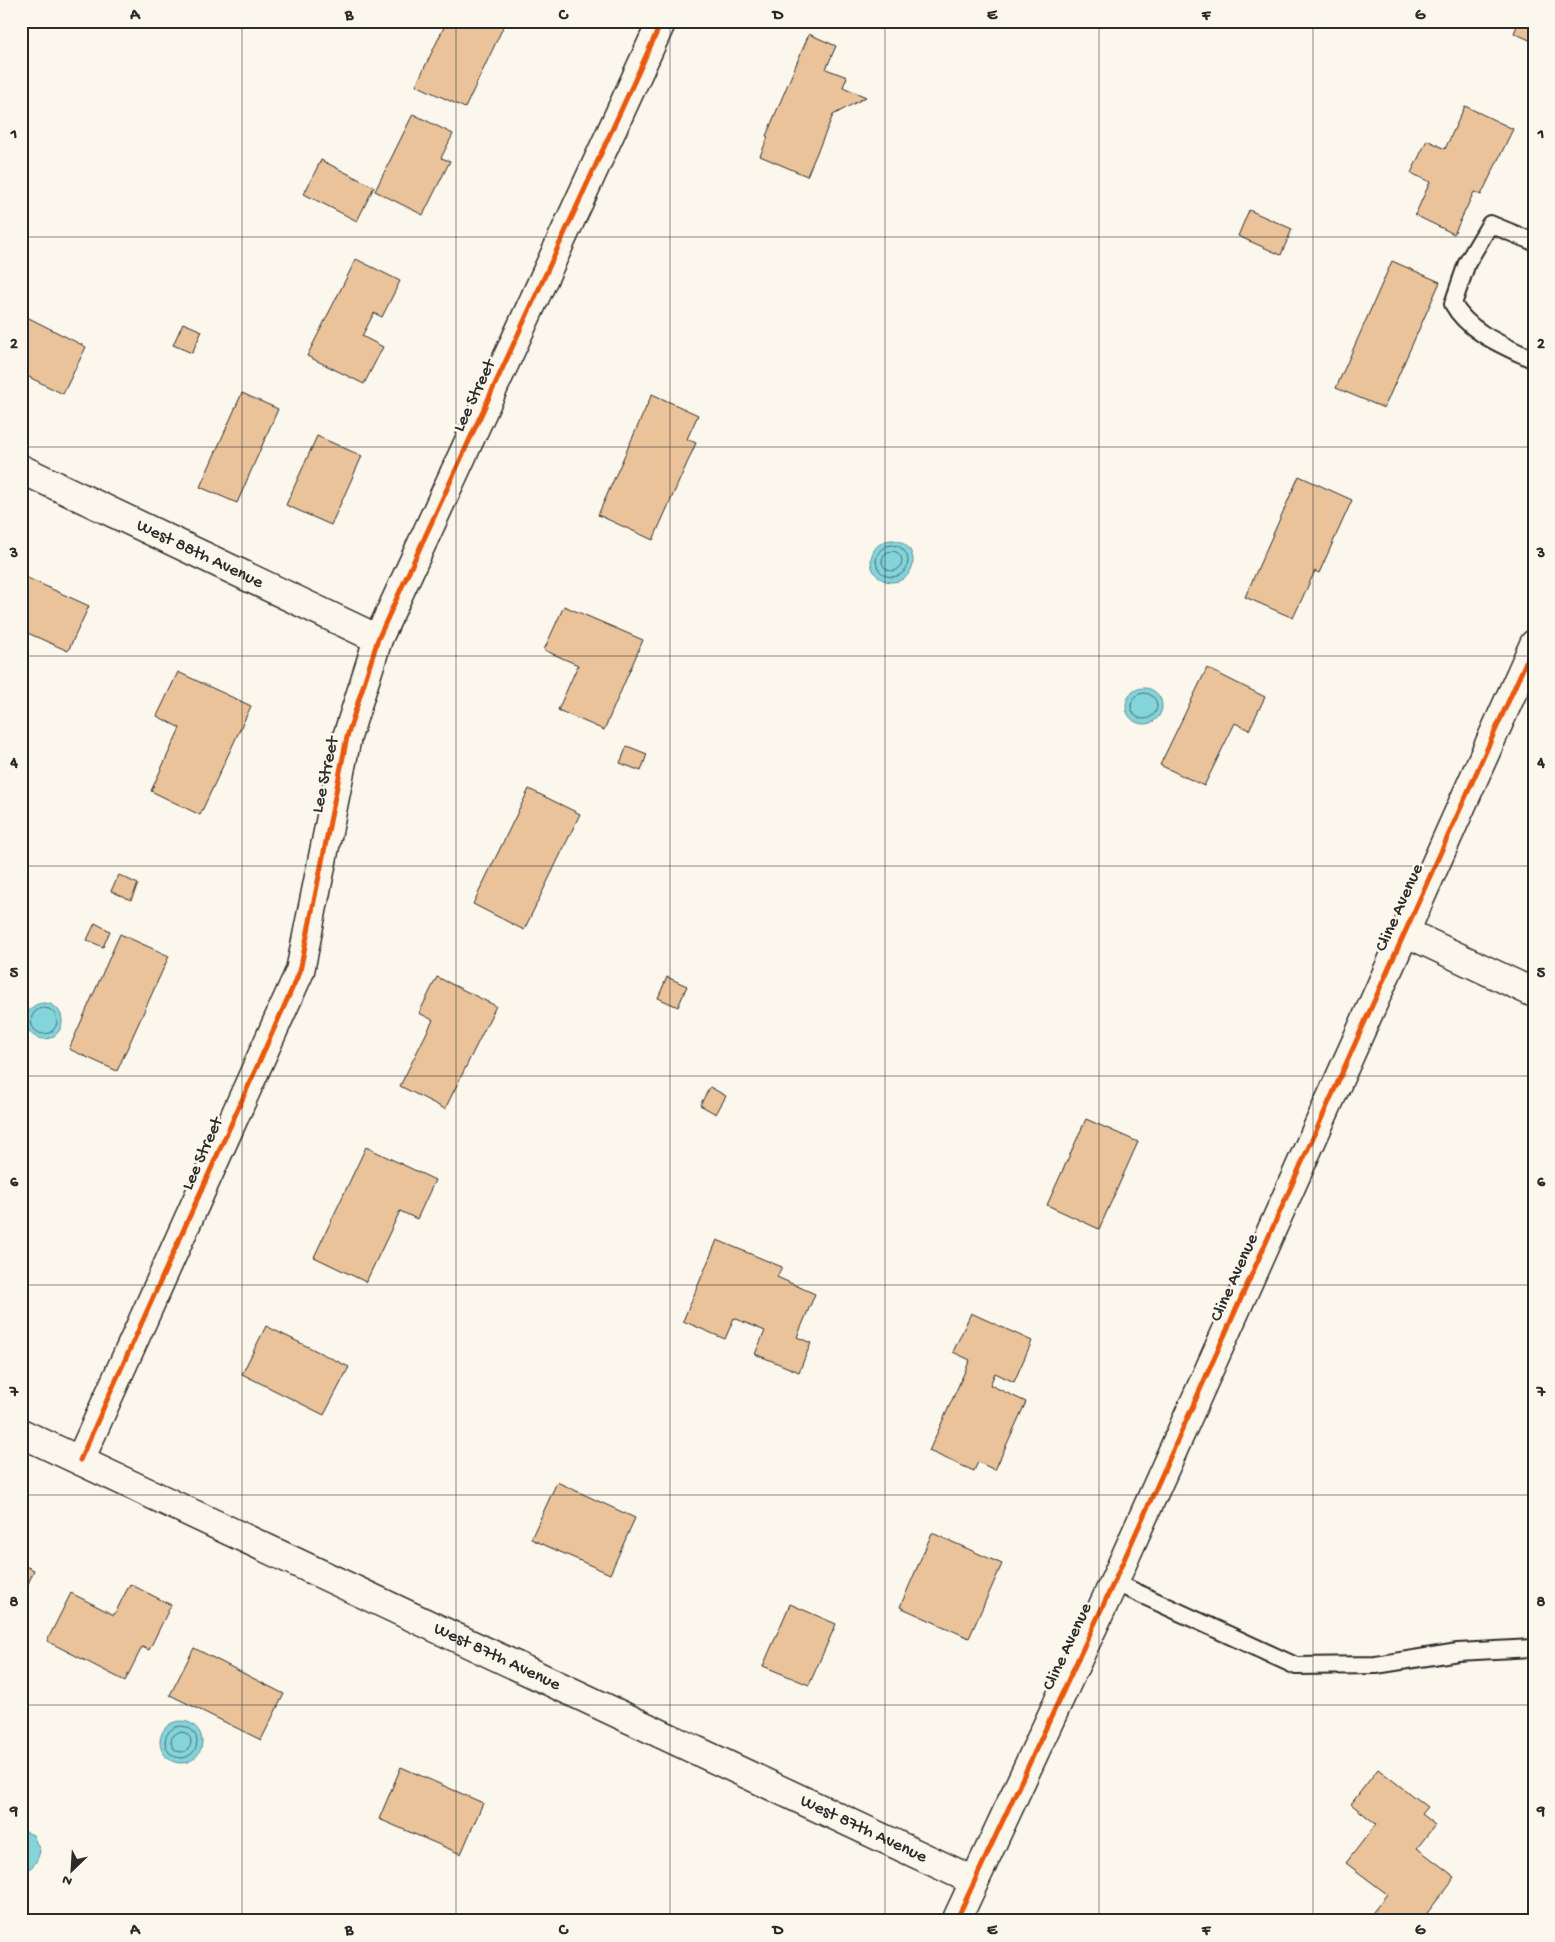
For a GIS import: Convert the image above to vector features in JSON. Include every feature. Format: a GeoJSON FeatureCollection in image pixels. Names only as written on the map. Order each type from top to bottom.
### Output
{"type":"FeatureCollection","features":[{"type":"Feature","properties":{"kind":"street","name":"Lee Street"},"geometry":{"type":"LineString","coordinates":[[80,1460],[300,971],[347,737],[378,639],[662,21]]}},
{"type":"Feature","properties":{"kind":"street","name":"West 88th Avenue"},"geometry":{"type":"LineString","coordinates":[[21,469],[378,639]]}},
{"type":"Feature","properties":{"kind":"street","name":"Cline Avenue"},"geometry":{"type":"LineString","coordinates":[[956,1921],[1114,1582],[1534,644]]}},
{"type":"Feature","properties":{"kind":"street"},"geometry":{"type":"LineString","coordinates":[[1405,932],[1534,993]]}},
{"type":"Feature","properties":{"kind":"street","name":"West 87th Avenue"},"geometry":{"type":"LineString","coordinates":[[21,1433],[974,1880]]}},
{"type":"Feature","properties":{"kind":"lane"},"geometry":{"type":"LineString","coordinates":[[1534,242],[1490,224],[1467,263],[1453,304],[1458,314],[1480,333],[1534,360]]}},
{"type":"Feature","properties":{"kind":"lane"},"geometry":{"type":"LineString","coordinates":[[1114,1582],[1296,1666],[1376,1666],[1458,1652],[1534,1648]]}},
{"type":"Feature","properties":{"kind":"water"},"geometry":{"type":"Polygon","coordinates":[[[896,540],[904,543],[910,549],[913,561],[910,573],[904,579],[888,582],[880,579],[874,573],[871,557],[874,549],[880,543],[896,540]]]}},
{"type":"Feature","properties":{"kind":"water"},"geometry":{"type":"Polygon","coordinates":[[[1144,688],[1151,689],[1157,693],[1161,699],[1161,713],[1157,719],[1151,723],[1144,724],[1137,723],[1131,719],[1127,713],[1126,706],[1127,699],[1131,693],[1137,689],[1144,688]]]}},
{"type":"Feature","properties":{"kind":"water"},"geometry":{"type":"Polygon","coordinates":[[[44,1003],[51,1004],[57,1008],[61,1014],[61,1028],[57,1034],[51,1038],[44,1039],[37,1038],[31,1034],[27,1028],[26,1021],[27,1014],[31,1008],[37,1004],[44,1003]]]}},
{"type":"Feature","properties":{"kind":"water"},"geometry":{"type":"Polygon","coordinates":[[[185,1721],[193,1724],[199,1730],[202,1742],[199,1754],[193,1760],[177,1763],[169,1760],[163,1754],[160,1738],[163,1730],[169,1724],[185,1721]]]}},
{"type":"Feature","properties":{"kind":"water"},"geometry":{"type":"Polygon","coordinates":[[[21,1830],[33,1835],[40,1851],[34,1865],[29,1869],[21,1871],[21,1830]]]}},
{"type":"Feature","properties":{"kind":"building"},"geometry":{"type":"Polygon","coordinates":[[[21,21],[27,21],[21,33],[21,21]]]}},
{"type":"Feature","properties":{"kind":"building"},"geometry":{"type":"Polygon","coordinates":[[[447,21],[506,21],[465,108],[416,85],[447,21]]]}},
{"type":"Feature","properties":{"kind":"building"},"geometry":{"type":"Polygon","coordinates":[[[1519,21],[1534,21],[1534,42],[1514,33],[1519,21]]]}},
{"type":"Feature","properties":{"kind":"building"},"geometry":{"type":"Polygon","coordinates":[[[809,34],[836,46],[826,69],[847,77],[843,87],[866,97],[833,115],[807,176],[760,156],[768,137],[766,136],[809,34]]]}},
{"type":"Feature","properties":{"kind":"building"},"geometry":{"type":"Polygon","coordinates":[[[1465,106],[1513,129],[1481,195],[1474,192],[1454,234],[1415,215],[1430,182],[1411,173],[1427,140],[1445,149],[1465,106]]]}},
{"type":"Feature","properties":{"kind":"building"},"geometry":{"type":"Polygon","coordinates":[[[413,114],[453,134],[441,158],[450,161],[423,215],[375,191],[413,114]]]}},
{"type":"Feature","properties":{"kind":"building"},"geometry":{"type":"Polygon","coordinates":[[[321,160],[374,187],[357,221],[304,194],[321,160]]]}},
{"type":"Feature","properties":{"kind":"building"},"geometry":{"type":"Polygon","coordinates":[[[1249,210],[1292,229],[1281,255],[1238,236],[1249,210]]]}},
{"type":"Feature","properties":{"kind":"building"},"geometry":{"type":"Polygon","coordinates":[[[356,259],[400,281],[382,317],[374,313],[362,336],[383,347],[364,384],[307,356],[356,259]]]}},
{"type":"Feature","properties":{"kind":"building"},"geometry":{"type":"Polygon","coordinates":[[[1392,261],[1440,282],[1384,408],[1336,388],[1392,261]]]}},
{"type":"Feature","properties":{"kind":"building"},"geometry":{"type":"Polygon","coordinates":[[[21,314],[86,347],[63,394],[21,373],[21,314]]]}},
{"type":"Feature","properties":{"kind":"building"},"geometry":{"type":"Polygon","coordinates":[[[183,323],[202,331],[192,353],[173,345],[183,323]]]}},
{"type":"Feature","properties":{"kind":"building"},"geometry":{"type":"Polygon","coordinates":[[[242,393],[278,409],[237,503],[200,487],[242,393]]]}},
{"type":"Feature","properties":{"kind":"building"},"geometry":{"type":"Polygon","coordinates":[[[652,394],[698,415],[687,439],[696,443],[653,540],[598,515],[652,394]]]}},
{"type":"Feature","properties":{"kind":"building"},"geometry":{"type":"Polygon","coordinates":[[[317,436],[362,456],[331,525],[286,505],[317,436]]]}},
{"type":"Feature","properties":{"kind":"building"},"geometry":{"type":"Polygon","coordinates":[[[1299,476],[1352,500],[1319,573],[1315,571],[1293,618],[1245,597],[1299,476]]]}},
{"type":"Feature","properties":{"kind":"building"},"geometry":{"type":"Polygon","coordinates":[[[21,575],[89,606],[68,651],[21,630],[21,575]]]}},
{"type":"Feature","properties":{"kind":"building"},"geometry":{"type":"Polygon","coordinates":[[[564,606],[643,640],[604,730],[558,710],[578,665],[544,650],[564,606]]]}},
{"type":"Feature","properties":{"kind":"building"},"geometry":{"type":"Polygon","coordinates":[[[1207,668],[1265,697],[1249,730],[1235,723],[1204,786],[1160,765],[1207,668]]]}},
{"type":"Feature","properties":{"kind":"building"},"geometry":{"type":"Polygon","coordinates":[[[178,672],[251,706],[200,815],[151,791],[180,728],[157,716],[178,672]]]}},
{"type":"Feature","properties":{"kind":"building"},"geometry":{"type":"Polygon","coordinates":[[[627,746],[647,754],[641,771],[620,763],[627,746]]]}},
{"type":"Feature","properties":{"kind":"building"},"geometry":{"type":"Polygon","coordinates":[[[529,789],[580,814],[524,930],[473,904],[529,789]]]}},
{"type":"Feature","properties":{"kind":"building"},"geometry":{"type":"Polygon","coordinates":[[[119,875],[138,884],[131,900],[111,891],[119,875]]]}},
{"type":"Feature","properties":{"kind":"building"},"geometry":{"type":"Polygon","coordinates":[[[95,923],[110,931],[103,947],[87,940],[95,923]]]}},
{"type":"Feature","properties":{"kind":"building"},"geometry":{"type":"Polygon","coordinates":[[[120,934],[169,956],[117,1071],[69,1049],[120,934]]]}},
{"type":"Feature","properties":{"kind":"building"},"geometry":{"type":"Polygon","coordinates":[[[437,977],[496,1006],[445,1109],[400,1086],[433,1020],[419,1013],[437,977]]]}},
{"type":"Feature","properties":{"kind":"building"},"geometry":{"type":"Polygon","coordinates":[[[667,977],[687,986],[678,1007],[658,998],[667,977]]]}},
{"type":"Feature","properties":{"kind":"building"},"geometry":{"type":"Polygon","coordinates":[[[710,1087],[726,1096],[716,1114],[700,1105],[710,1087]]]}},
{"type":"Feature","properties":{"kind":"building"},"geometry":{"type":"Polygon","coordinates":[[[1086,1119],[1138,1142],[1099,1229],[1047,1205],[1086,1119]]]}},
{"type":"Feature","properties":{"kind":"building"},"geometry":{"type":"Polygon","coordinates":[[[366,1147],[435,1180],[417,1219],[400,1211],[366,1282],[314,1257],[366,1147]]]}},
{"type":"Feature","properties":{"kind":"building"},"geometry":{"type":"Polygon","coordinates":[[[717,1240],[782,1267],[777,1277],[815,1294],[797,1337],[811,1343],[799,1372],[755,1354],[765,1331],[734,1318],[725,1339],[683,1321],[717,1240]]]}},
{"type":"Feature","properties":{"kind":"building"},"geometry":{"type":"Polygon","coordinates":[[[971,1313],[1032,1341],[1014,1382],[995,1373],[990,1385],[1026,1402],[995,1470],[978,1462],[974,1471],[929,1451],[970,1360],[953,1352],[971,1313]]]}},
{"type":"Feature","properties":{"kind":"building"},"geometry":{"type":"Polygon","coordinates":[[[266,1326],[349,1367],[324,1415],[242,1374],[266,1326]]]}},
{"type":"Feature","properties":{"kind":"building"},"geometry":{"type":"Polygon","coordinates":[[[557,1482],[635,1518],[610,1574],[531,1539],[557,1482]]]}},
{"type":"Feature","properties":{"kind":"building"},"geometry":{"type":"Polygon","coordinates":[[[932,1533],[1002,1564],[969,1638],[900,1607],[932,1533]]]}},
{"type":"Feature","properties":{"kind":"building"},"geometry":{"type":"Polygon","coordinates":[[[21,1564],[34,1570],[21,1600],[21,1564]]]}},
{"type":"Feature","properties":{"kind":"building"},"geometry":{"type":"Polygon","coordinates":[[[130,1584],[171,1605],[149,1650],[142,1647],[125,1681],[47,1641],[71,1593],[114,1615],[130,1584]]]}},
{"type":"Feature","properties":{"kind":"building"},"geometry":{"type":"Polygon","coordinates":[[[790,1604],[836,1624],[809,1685],[763,1666],[790,1604]]]}},
{"type":"Feature","properties":{"kind":"building"},"geometry":{"type":"Polygon","coordinates":[[[194,1648],[284,1694],[261,1740],[170,1695],[194,1648]]]}},
{"type":"Feature","properties":{"kind":"building"},"geometry":{"type":"Polygon","coordinates":[[[401,1767],[483,1803],[461,1854],[379,1819],[401,1767]]]}},
{"type":"Feature","properties":{"kind":"building"},"geometry":{"type":"Polygon","coordinates":[[[1378,1769],[1427,1807],[1421,1814],[1435,1825],[1417,1848],[1455,1877],[1421,1921],[1366,1921],[1387,1894],[1346,1863],[1376,1824],[1351,1804],[1378,1769]]]}},
{"type":"Feature","properties":{"kind":"cycle path"},"geometry":{"type":"LineString","coordinates":[[80,1460],[300,971],[347,737],[378,639],[662,21]]}},
{"type":"Feature","properties":{"kind":"cycle path"},"geometry":{"type":"LineString","coordinates":[[956,1921],[1114,1582],[1534,644]]}}]}
